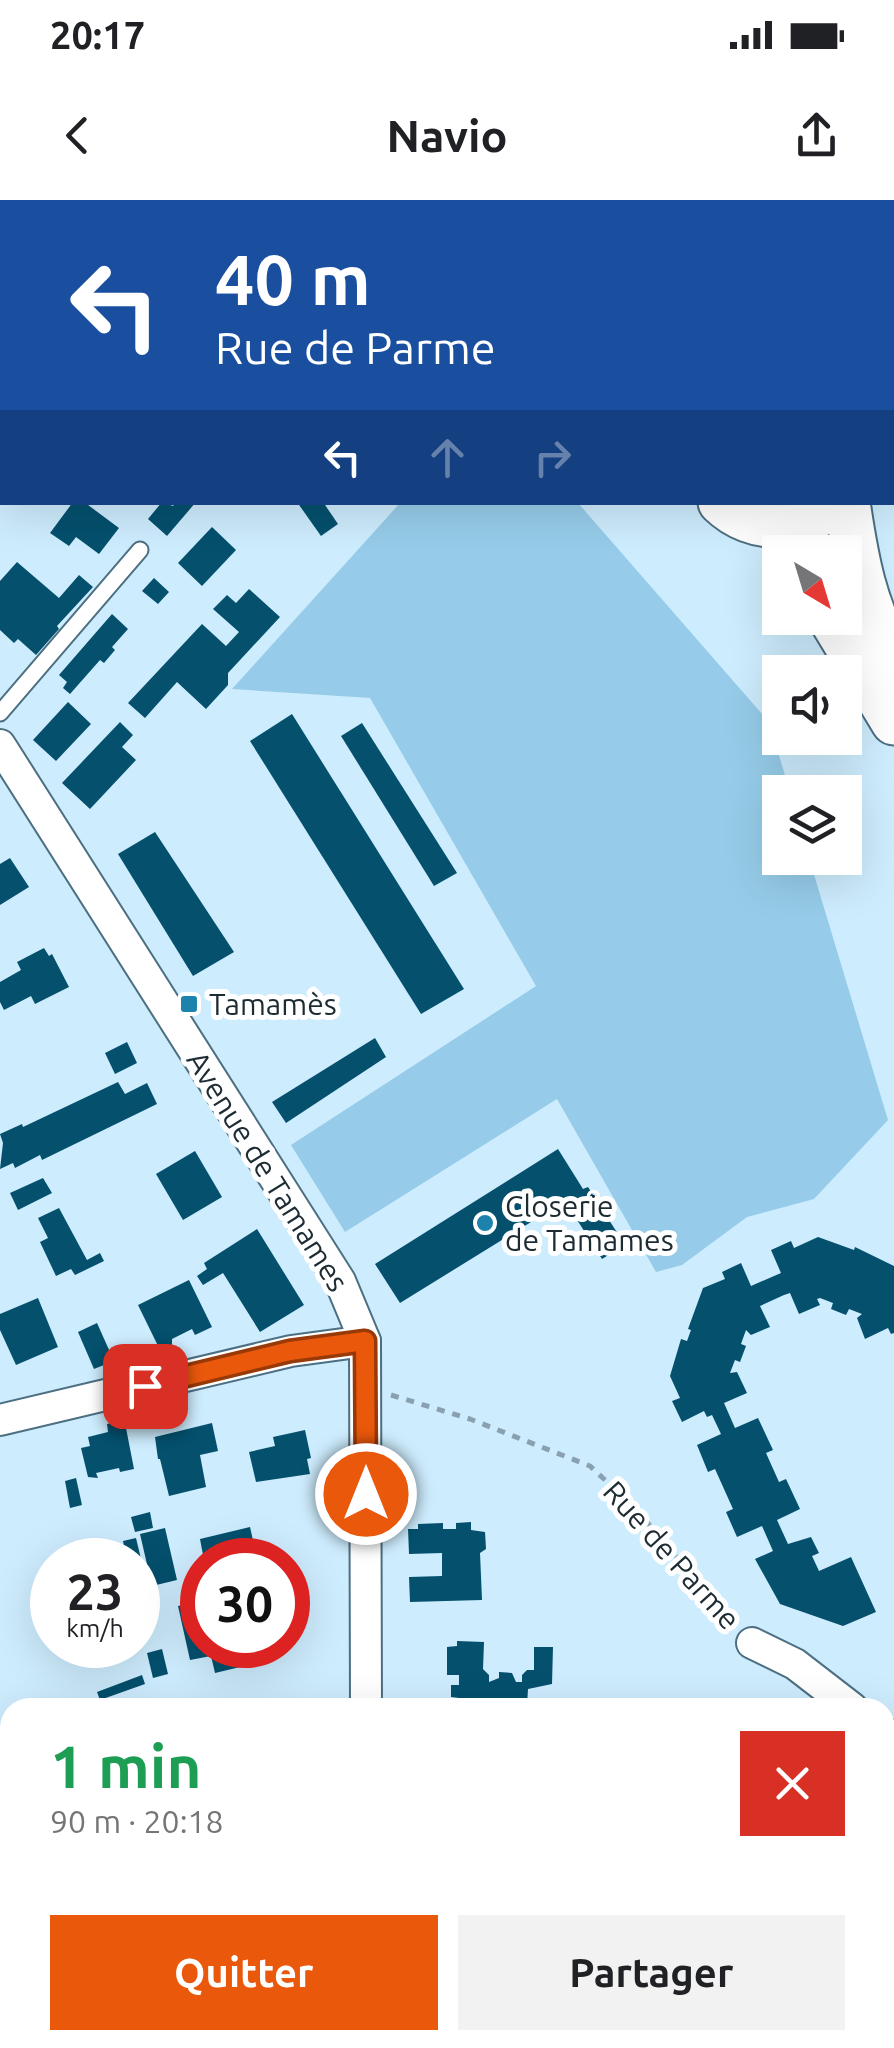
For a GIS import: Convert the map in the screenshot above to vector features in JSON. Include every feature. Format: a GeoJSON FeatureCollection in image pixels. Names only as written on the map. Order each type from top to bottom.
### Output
{"type":"FeatureCollection","features":[{"type":"Feature","properties":{"kind":"main road"},"geometry":{"type":"LineString","coordinates":[[726,505],[776,535]]}},
{"type":"Feature","properties":{"kind":"main road"},"geometry":{"type":"LineString","coordinates":[[787,535],[833,505]]}},
{"type":"Feature","properties":{"kind":"main road"},"geometry":{"type":"LineString","coordinates":[[847,505],[855,558],[874,626],[894,657]]}},
{"type":"Feature","properties":{"kind":"main road"},"geometry":{"type":"LineString","coordinates":[[841,635],[894,722]]}},
{"type":"Feature","properties":{"kind":"street","name":"Avenue de Tamames"},"geometry":{"type":"LineString","coordinates":[[0,745],[340,1281],[365,1341],[366,1698]]}},
{"type":"Feature","properties":{"kind":"street"},"geometry":{"type":"LineString","coordinates":[[0,1420],[290,1351],[365,1341]]}},
{"type":"Feature","properties":{"kind":"street","name":"Rue de Parme"},"geometry":{"type":"LineString","coordinates":[[752,1643],[795,1664],[839,1698]]}},
{"type":"Feature","properties":{"kind":"lane"},"geometry":{"type":"LineString","coordinates":[[0,713],[140,550]]}},
{"type":"Feature","properties":{"kind":"path","name":"Rue de Parme"},"geometry":{"type":"LineString","coordinates":[[366,1386],[590,1466],[633,1506],[752,1643]]}},
{"type":"Feature","properties":{"kind":"shaded area"},"geometry":{"type":"Polygon","coordinates":[[[398,505],[580,505],[762,714],[762,755],[779,755],[785,775],[762,775],[762,875],[814,875],[888,1120],[814,1199],[747,1217],[682,1265],[656,1272],[557,1099],[345,1232],[291,1145],[536,986],[370,698],[232,689],[398,505]]]}},
{"type":"Feature","properties":{"kind":"building"},"geometry":{"type":"Polygon","coordinates":[[[71,505],[88,505],[119,528],[99,554],[76,537],[69,546],[50,533],[71,505]]]}},
{"type":"Feature","properties":{"kind":"building"},"geometry":{"type":"Polygon","coordinates":[[[160,505],[193,505],[167,536],[148,519],[160,505]]]}},
{"type":"Feature","properties":{"kind":"building"},"geometry":{"type":"Polygon","coordinates":[[[299,505],[325,505],[338,524],[321,536],[299,505]]]}},
{"type":"Feature","properties":{"kind":"building"},"geometry":{"type":"Polygon","coordinates":[[[212,527],[236,550],[202,586],[178,563],[212,527]]]}},
{"type":"Feature","properties":{"kind":"building"},"geometry":{"type":"Polygon","coordinates":[[[17,562],[59,598],[79,575],[93,587],[36,655],[0,630],[0,581],[17,562]]]}},
{"type":"Feature","properties":{"kind":"building"},"geometry":{"type":"Polygon","coordinates":[[[154,578],[169,592],[158,604],[142,591],[154,578]]]}},
{"type":"Feature","properties":{"kind":"building"},"geometry":{"type":"Polygon","coordinates":[[[249,589],[280,617],[228,673],[228,685],[206,709],[177,682],[145,718],[128,703],[202,624],[226,646],[239,632],[213,609],[227,595],[236,603],[249,589]]]}},
{"type":"Feature","properties":{"kind":"building"},"geometry":{"type":"Polygon","coordinates":[[[112,614],[128,629],[104,663],[100,660],[70,694],[63,688],[67,682],[59,675],[112,614]]]}},
{"type":"Feature","properties":{"kind":"building"},"geometry":{"type":"Polygon","coordinates":[[[68,702],[91,724],[56,761],[33,740],[68,702]]]}},
{"type":"Feature","properties":{"kind":"building"},"geometry":{"type":"Polygon","coordinates":[[[292,714],[464,989],[421,1014],[250,741],[292,714]]]}},
{"type":"Feature","properties":{"kind":"building"},"geometry":{"type":"Polygon","coordinates":[[[120,722],[133,735],[122,747],[136,760],[90,809],[62,783],[120,722]]]}},
{"type":"Feature","properties":{"kind":"building"},"geometry":{"type":"Polygon","coordinates":[[[362,723],[457,873],[434,886],[341,736],[362,723]]]}},
{"type":"Feature","properties":{"kind":"building"},"geometry":{"type":"Polygon","coordinates":[[[155,832],[234,952],[193,976],[118,854],[155,832]]]}},
{"type":"Feature","properties":{"kind":"building"},"geometry":{"type":"Polygon","coordinates":[[[10,858],[29,887],[0,905],[0,864],[10,858]]]}},
{"type":"Feature","properties":{"kind":"building"},"geometry":{"type":"Polygon","coordinates":[[[44,948],[49,956],[52,954],[69,987],[35,1004],[31,996],[4,1010],[0,982],[21,970],[17,962],[44,948]]]}},
{"type":"Feature","properties":{"kind":"building"},"geometry":{"type":"Polygon","coordinates":[[[375,1038],[386,1057],[286,1123],[272,1102],[375,1038]]]}},
{"type":"Feature","properties":{"kind":"building"},"geometry":{"type":"Polygon","coordinates":[[[127,1042],[137,1063],[115,1074],[105,1053],[127,1042]]]}},
{"type":"Feature","properties":{"kind":"building"},"geometry":{"type":"Polygon","coordinates":[[[118,1082],[125,1094],[147,1083],[157,1104],[42,1160],[40,1155],[15,1168],[13,1163],[0,1169],[0,1134],[118,1082]]]}},
{"type":"Feature","properties":{"kind":"building","name":"Closerie de Tamames"},"geometry":{"type":"Polygon","coordinates":[[[558,1149],[625,1245],[602,1259],[565,1201],[400,1303],[375,1264],[558,1149]]]}},
{"type":"Feature","properties":{"kind":"building"},"geometry":{"type":"Polygon","coordinates":[[[195,1151],[222,1197],[183,1220],[156,1174],[195,1151]]]}},
{"type":"Feature","properties":{"kind":"building"},"geometry":{"type":"Polygon","coordinates":[[[43,1178],[52,1193],[18,1210],[10,1193],[43,1178]]]}},
{"type":"Feature","properties":{"kind":"building"},"geometry":{"type":"Polygon","coordinates":[[[59,1208],[87,1260],[100,1253],[104,1261],[75,1275],[71,1269],[56,1276],[40,1242],[48,1238],[38,1218],[59,1208]]]}},
{"type":"Feature","properties":{"kind":"building"},"geometry":{"type":"Polygon","coordinates":[[[257,1229],[304,1305],[260,1332],[223,1273],[203,1285],[197,1276],[207,1269],[204,1263],[257,1229]]]}},
{"type":"Feature","properties":{"kind":"building"},"geometry":{"type":"Polygon","coordinates":[[[818,1237],[854,1250],[855,1247],[894,1266],[894,1333],[888,1328],[865,1339],[857,1318],[862,1314],[849,1309],[846,1315],[831,1309],[833,1303],[820,1298],[820,1305],[799,1314],[790,1293],[784,1295],[760,1306],[770,1327],[751,1335],[746,1330],[741,1344],[746,1346],[730,1373],[737,1372],[747,1393],[724,1403],[735,1428],[758,1418],[773,1450],[766,1453],[779,1482],[786,1479],[800,1509],[777,1520],[788,1544],[811,1537],[819,1553],[812,1556],[819,1571],[851,1557],[876,1612],[843,1626],[780,1604],[755,1559],[773,1551],[762,1526],[737,1537],[726,1512],[733,1509],[715,1469],[708,1472],[697,1445],[721,1434],[712,1415],[707,1417],[704,1411],[682,1422],[672,1401],[680,1398],[670,1376],[681,1339],[687,1341],[703,1288],[725,1279],[722,1272],[741,1263],[751,1286],[781,1273],[771,1250],[791,1241],[794,1248],[818,1237]]]}},
{"type":"Feature","properties":{"kind":"building"},"geometry":{"type":"Polygon","coordinates":[[[189,1280],[212,1327],[195,1335],[192,1329],[172,1339],[172,1347],[160,1350],[138,1305],[189,1280]]]}},
{"type":"Feature","properties":{"kind":"building"},"geometry":{"type":"Polygon","coordinates":[[[38,1298],[58,1347],[16,1365],[0,1330],[0,1314],[38,1298]]]}},
{"type":"Feature","properties":{"kind":"building"},"geometry":{"type":"Polygon","coordinates":[[[97,1323],[114,1361],[94,1369],[78,1332],[97,1323]]]}},
{"type":"Feature","properties":{"kind":"building"},"geometry":{"type":"Polygon","coordinates":[[[119,1421],[120,1429],[126,1428],[134,1469],[120,1472],[119,1468],[96,1473],[98,1478],[88,1477],[81,1448],[90,1446],[88,1437],[108,1432],[107,1424],[119,1421]]]}},
{"type":"Feature","properties":{"kind":"building"},"geometry":{"type":"Polygon","coordinates":[[[212,1423],[218,1451],[200,1455],[206,1487],[169,1496],[155,1437],[212,1423]]]}},
{"type":"Feature","properties":{"kind":"building"},"geometry":{"type":"Polygon","coordinates":[[[305,1430],[310,1474],[256,1482],[249,1452],[275,1446],[273,1437],[305,1430]]]}},
{"type":"Feature","properties":{"kind":"building"},"geometry":{"type":"Polygon","coordinates":[[[76,1478],[82,1505],[70,1508],[65,1481],[76,1478]]]}},
{"type":"Feature","properties":{"kind":"building"},"geometry":{"type":"Polygon","coordinates":[[[150,1512],[153,1528],[135,1532],[131,1517],[150,1512]]]}},
{"type":"Feature","properties":{"kind":"building"},"geometry":{"type":"Polygon","coordinates":[[[471,1522],[471,1530],[485,1532],[486,1549],[480,1553],[482,1600],[410,1602],[409,1577],[442,1576],[442,1553],[409,1554],[408,1529],[418,1529],[418,1524],[443,1523],[443,1529],[456,1529],[456,1523],[471,1522]]]}},
{"type":"Feature","properties":{"kind":"building"},"geometry":{"type":"Polygon","coordinates":[[[250,1527],[252,1538],[204,1538],[250,1527]]]}},
{"type":"Feature","properties":{"kind":"building"},"geometry":{"type":"Polygon","coordinates":[[[165,1528],[177,1580],[160,1584],[160,1538],[141,1538],[140,1534],[165,1528]]]}},
{"type":"Feature","properties":{"kind":"building"},"geometry":{"type":"Polygon","coordinates":[[[457,1641],[484,1642],[483,1669],[489,1682],[499,1678],[499,1672],[512,1673],[516,1682],[522,1682],[527,1670],[534,1670],[534,1647],[553,1647],[552,1684],[528,1689],[527,1698],[451,1697],[451,1685],[459,1685],[459,1675],[447,1675],[447,1647],[457,1646],[457,1641]]]}},
{"type":"Feature","properties":{"kind":"building"},"geometry":{"type":"Polygon","coordinates":[[[160,1650],[168,1674],[153,1678],[151,1668],[160,1668],[160,1650]]]}},
{"type":"Feature","properties":{"kind":"building"},"geometry":{"type":"Polygon","coordinates":[[[142,1675],[145,1684],[106,1698],[99,1698],[97,1692],[142,1675]]]}},
{"type":"Feature","properties":{"kind":"place","name":"Tamamès"},"geometry":{"type":"Point","coordinates":[189,1004]}},
{"type":"Feature","properties":{"kind":"place","name":"Closerie de Tamames"},"geometry":{"type":"Point","coordinates":[485,1223]}},
{"type":"Feature","properties":{"kind":"route"},"geometry":{"type":"LineString","coordinates":[[145,1386],[290,1351],[365,1341],[366,1494]]}}]}
